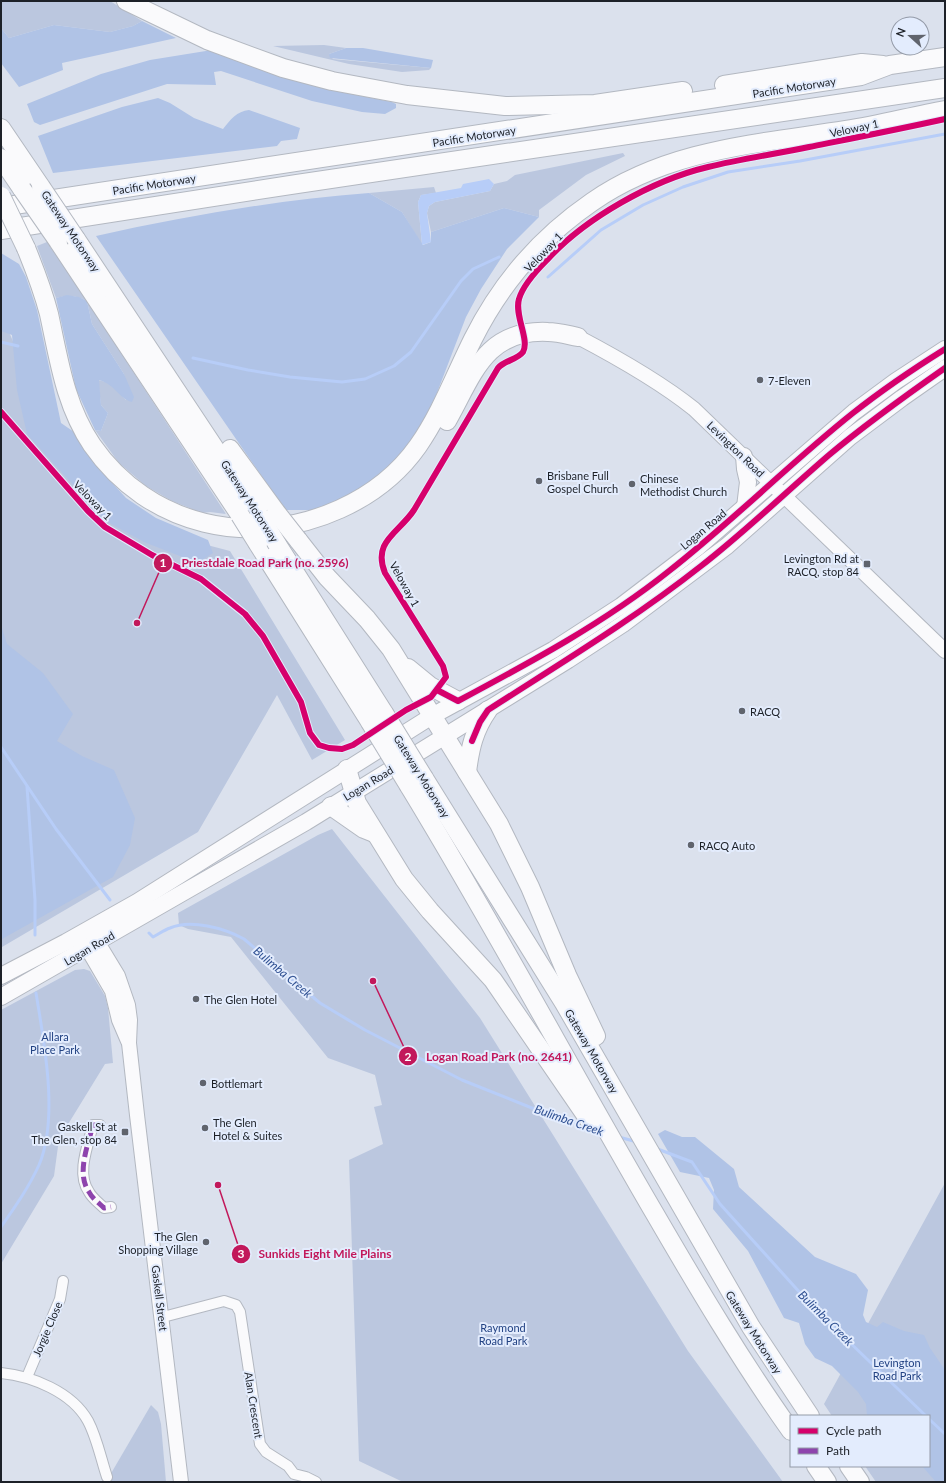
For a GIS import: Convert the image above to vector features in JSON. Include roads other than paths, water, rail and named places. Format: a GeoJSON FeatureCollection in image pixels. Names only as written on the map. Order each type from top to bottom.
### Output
{"type":"FeatureCollection","features":[{"type":"Feature","properties":{"kind":"highway"},"geometry":{"type":"LineString","coordinates":[[126,1],[138,5],[207,40],[284,68],[325,79],[407,95],[505,106],[595,104],[862,63],[890,65]]}},
{"type":"Feature","properties":{"kind":"highway","name":"Pacific Motorway"},"geometry":{"type":"LineString","coordinates":[[1,207],[861,76],[890,65],[945,57]]}},
{"type":"Feature","properties":{"kind":"highway","name":"Pacific Motorway"},"geometry":{"type":"LineString","coordinates":[[1,230],[312,182],[945,88]]}},
{"type":"Feature","properties":{"kind":"highway"},"geometry":{"type":"LineString","coordinates":[[320,518],[365,496],[409,459],[438,414],[473,339],[511,277],[545,239],[593,201],[652,170],[704,152],[847,130],[945,110]]}},
{"type":"Feature","properties":{"kind":"highway"},"geometry":{"type":"LineString","coordinates":[[1,114],[3,131]]}},
{"type":"Feature","properties":{"kind":"highway","name":"Gateway Motorway"},"geometry":{"type":"LineString","coordinates":[[3,131],[193,413],[268,513],[277,544],[416,782],[564,1003],[637,1121],[661,1172],[751,1327],[809,1415]]}},
{"type":"Feature","properties":{"kind":"highway","name":"Gateway Motorway"},"geometry":{"type":"LineString","coordinates":[[1,158],[58,241],[258,544],[377,717]]}},
{"type":"Feature","properties":{"kind":"highway"},"geometry":{"type":"LineString","coordinates":[[1,196],[26,248],[42,292],[61,372],[71,406],[92,445],[119,476],[144,496],[159,505],[188,518],[218,527],[264,529],[320,518],[339,519],[348,515],[376,500],[420,462],[441,433],[479,362],[495,346],[515,336],[530,332],[550,332],[578,337]]}},
{"type":"Feature","properties":{"kind":"highway"},"geometry":{"type":"LineString","coordinates":[[268,513],[298,540],[327,577],[367,619],[402,666],[467,772],[508,841],[530,887],[589,1023],[637,1121]]}},
{"type":"Feature","properties":{"kind":"highway"},"geometry":{"type":"LineString","coordinates":[[402,666],[412,670],[430,686],[458,701]]}},
{"type":"Feature","properties":{"kind":"highway"},"geometry":{"type":"LineString","coordinates":[[467,772],[473,736],[488,710]]}},
{"type":"Feature","properties":{"kind":"highway"},"geometry":{"type":"LineString","coordinates":[[347,769],[357,803],[418,897],[481,965],[594,1119]]}},
{"type":"Feature","properties":{"kind":"highway","name":"Gateway Motorway"},"geometry":{"type":"LineString","coordinates":[[416,782],[594,1119],[620,1155],[692,1278],[769,1401],[790,1430]]}},
{"type":"Feature","properties":{"kind":"highway"},"geometry":{"type":"LineString","coordinates":[[331,806],[364,829],[376,834]]}},
{"type":"Feature","properties":{"kind":"highway"},"geometry":{"type":"LineString","coordinates":[[817,1467],[827,1482]]}},
{"type":"Feature","properties":{"kind":"highway"},"geometry":{"type":"LineString","coordinates":[[850,1467],[860,1482]]}},
{"type":"Feature","properties":{"kind":"main road","name":"Logan Road"},"geometry":{"type":"LineString","coordinates":[[1,997],[89,939],[137,902],[347,769],[432,716],[553,650],[621,606],[669,571],[746,507],[838,425],[874,397],[945,349]]}},
{"type":"Feature","properties":{"kind":"main road","name":"Logan Road"},"geometry":{"type":"LineString","coordinates":[[1,976],[89,939],[119,931],[331,806],[589,647],[652,603],[727,546],[850,437],[945,368]]}},
{"type":"Feature","properties":{"kind":"main road"},"geometry":{"type":"LineString","coordinates":[[744,456],[748,482],[746,507]]}},
{"type":"Feature","properties":{"kind":"street","name":"Levington Road"},"geometry":{"type":"LineString","coordinates":[[578,337],[680,397],[705,418],[945,651]]}},
{"type":"Feature","properties":{"kind":"street"},"geometry":{"type":"LineString","coordinates":[[106,957],[110,943],[119,931]]}},
{"type":"Feature","properties":{"kind":"street","name":"Gaskell Street"},"geometry":{"type":"LineString","coordinates":[[89,939],[106,957],[126,996],[130,1020],[129,1043],[142,1164],[163,1317],[181,1482]]}},
{"type":"Feature","properties":{"kind":"street","name":"Gaskell Street"},"geometry":{"type":"LineString","coordinates":[[89,939],[112,991],[119,1020],[129,1043]]}},
{"type":"Feature","properties":{"kind":"street"},"geometry":{"type":"LineString","coordinates":[[100,1124],[93,1125],[83,1162],[86,1186],[89,1193],[104,1208],[111,1207]]}},
{"type":"Feature","properties":{"kind":"street","name":"Jorgie Close"},"geometry":{"type":"LineString","coordinates":[[27,1377],[60,1299],[63,1281]]}},
{"type":"Feature","properties":{"kind":"street","name":"Alan Crescent"},"geometry":{"type":"LineString","coordinates":[[163,1317],[213,1303],[230,1302],[236,1305],[240,1312],[260,1444],[266,1452],[288,1466],[292,1478],[306,1477],[316,1482]]}},
{"type":"Feature","properties":{"kind":"street"},"geometry":{"type":"LineString","coordinates":[[1,1372],[27,1377],[55,1391],[82,1412],[88,1422],[107,1477]]}},
{"type":"Feature","properties":{"kind":"waterway"},"geometry":{"type":"LineString","coordinates":[[548,277],[601,230],[643,205],[683,187],[728,172],[800,161],[945,134]]}},
{"type":"Feature","properties":{"kind":"waterway"},"geometry":{"type":"LineString","coordinates":[[193,358],[248,370],[290,377],[342,382],[365,379],[394,366],[411,352],[461,281],[473,269],[499,257]]}},
{"type":"Feature","properties":{"kind":"waterway"},"geometry":{"type":"LineString","coordinates":[[1,342],[18,346]]}},
{"type":"Feature","properties":{"kind":"waterway","name":"Bulimba Creek"},"geometry":{"type":"LineString","coordinates":[[1,747],[56,829],[110,900]]}},
{"type":"Feature","properties":{"kind":"waterway"},"geometry":{"type":"LineString","coordinates":[[27,787],[35,900],[35,935]]}},
{"type":"Feature","properties":{"kind":"waterway","name":"Bulimba Creek"},"geometry":{"type":"LineString","coordinates":[[149,933],[153,937],[178,925],[188,924],[207,926],[227,931],[244,939],[320,1003],[365,1030],[462,1080],[547,1114],[583,1125]]}},
{"type":"Feature","properties":{"kind":"waterway"},"geometry":{"type":"LineString","coordinates":[[1,1227],[17,1204],[35,1173],[45,1146],[48,1125],[48,1080],[43,1034],[36,993]]}},
{"type":"Feature","properties":{"kind":"waterway","name":"Bulimba Creek"},"geometry":{"type":"LineString","coordinates":[[619,1137],[637,1142]]}},
{"type":"Feature","properties":{"kind":"waterway","name":"Bulimba Creek"},"geometry":{"type":"LineString","coordinates":[[655,1148],[692,1162],[720,1204],[812,1306],[925,1415]]}},
{"type":"Feature","properties":{"kind":"waterway","name":"Bulimba Creek"},"geometry":{"type":"LineString","coordinates":[[930,1420],[945,1434]]}},
{"type":"Feature","properties":{"kind":"place","name":"7-Eleven"},"geometry":{"type":"Point","coordinates":[760,380]}},
{"type":"Feature","properties":{"kind":"place","name":"Brisbane Full Gospel Church"},"geometry":{"type":"Point","coordinates":[539,481]}},
{"type":"Feature","properties":{"kind":"place","name":"Chinese Methodist Church"},"geometry":{"type":"Point","coordinates":[632,484]}},
{"type":"Feature","properties":{"kind":"place","name":"Levington Rd at RACQ, stop 84"},"geometry":{"type":"Point","coordinates":[867,564]}},
{"type":"Feature","properties":{"kind":"place","name":"Priestdale Road Park (no. 2596)"},"geometry":{"type":"Point","coordinates":[137,623]}},
{"type":"Feature","properties":{"kind":"place","name":"RACQ"},"geometry":{"type":"Point","coordinates":[742,711]}},
{"type":"Feature","properties":{"kind":"place","name":"RACQ Auto"},"geometry":{"type":"Point","coordinates":[691,845]}},
{"type":"Feature","properties":{"kind":"place","name":"Logan Road Park (no. 2641)"},"geometry":{"type":"Point","coordinates":[373,981]}},
{"type":"Feature","properties":{"kind":"place","name":"The Glen Hotel"},"geometry":{"type":"Point","coordinates":[196,999]}},
{"type":"Feature","properties":{"kind":"place","name":"Bottlemart"},"geometry":{"type":"Point","coordinates":[203,1083]}},
{"type":"Feature","properties":{"kind":"place","name":"The Glen Hotel & Suites"},"geometry":{"type":"Point","coordinates":[205,1128]}},
{"type":"Feature","properties":{"kind":"place","name":"Gaskell St at The Glen, stop 84"},"geometry":{"type":"Point","coordinates":[125,1132]}},
{"type":"Feature","properties":{"kind":"place","name":"Sunkids Eight Mile Plains"},"geometry":{"type":"Point","coordinates":[218,1185]}},
{"type":"Feature","properties":{"kind":"place","name":"The Glen Shopping Village"},"geometry":{"type":"Point","coordinates":[206,1242]}},
{"type":"Feature","properties":{"kind":"park label","name":"Allara Place Park"},"geometry":{"type":"Point","coordinates":[55,1042]}},
{"type":"Feature","properties":{"kind":"park label","name":"Raymond Road Park"},"geometry":{"type":"Point","coordinates":[503,1333]}},
{"type":"Feature","properties":{"kind":"park label","name":"Levington Road Park"},"geometry":{"type":"Point","coordinates":[897,1368]}}]}
